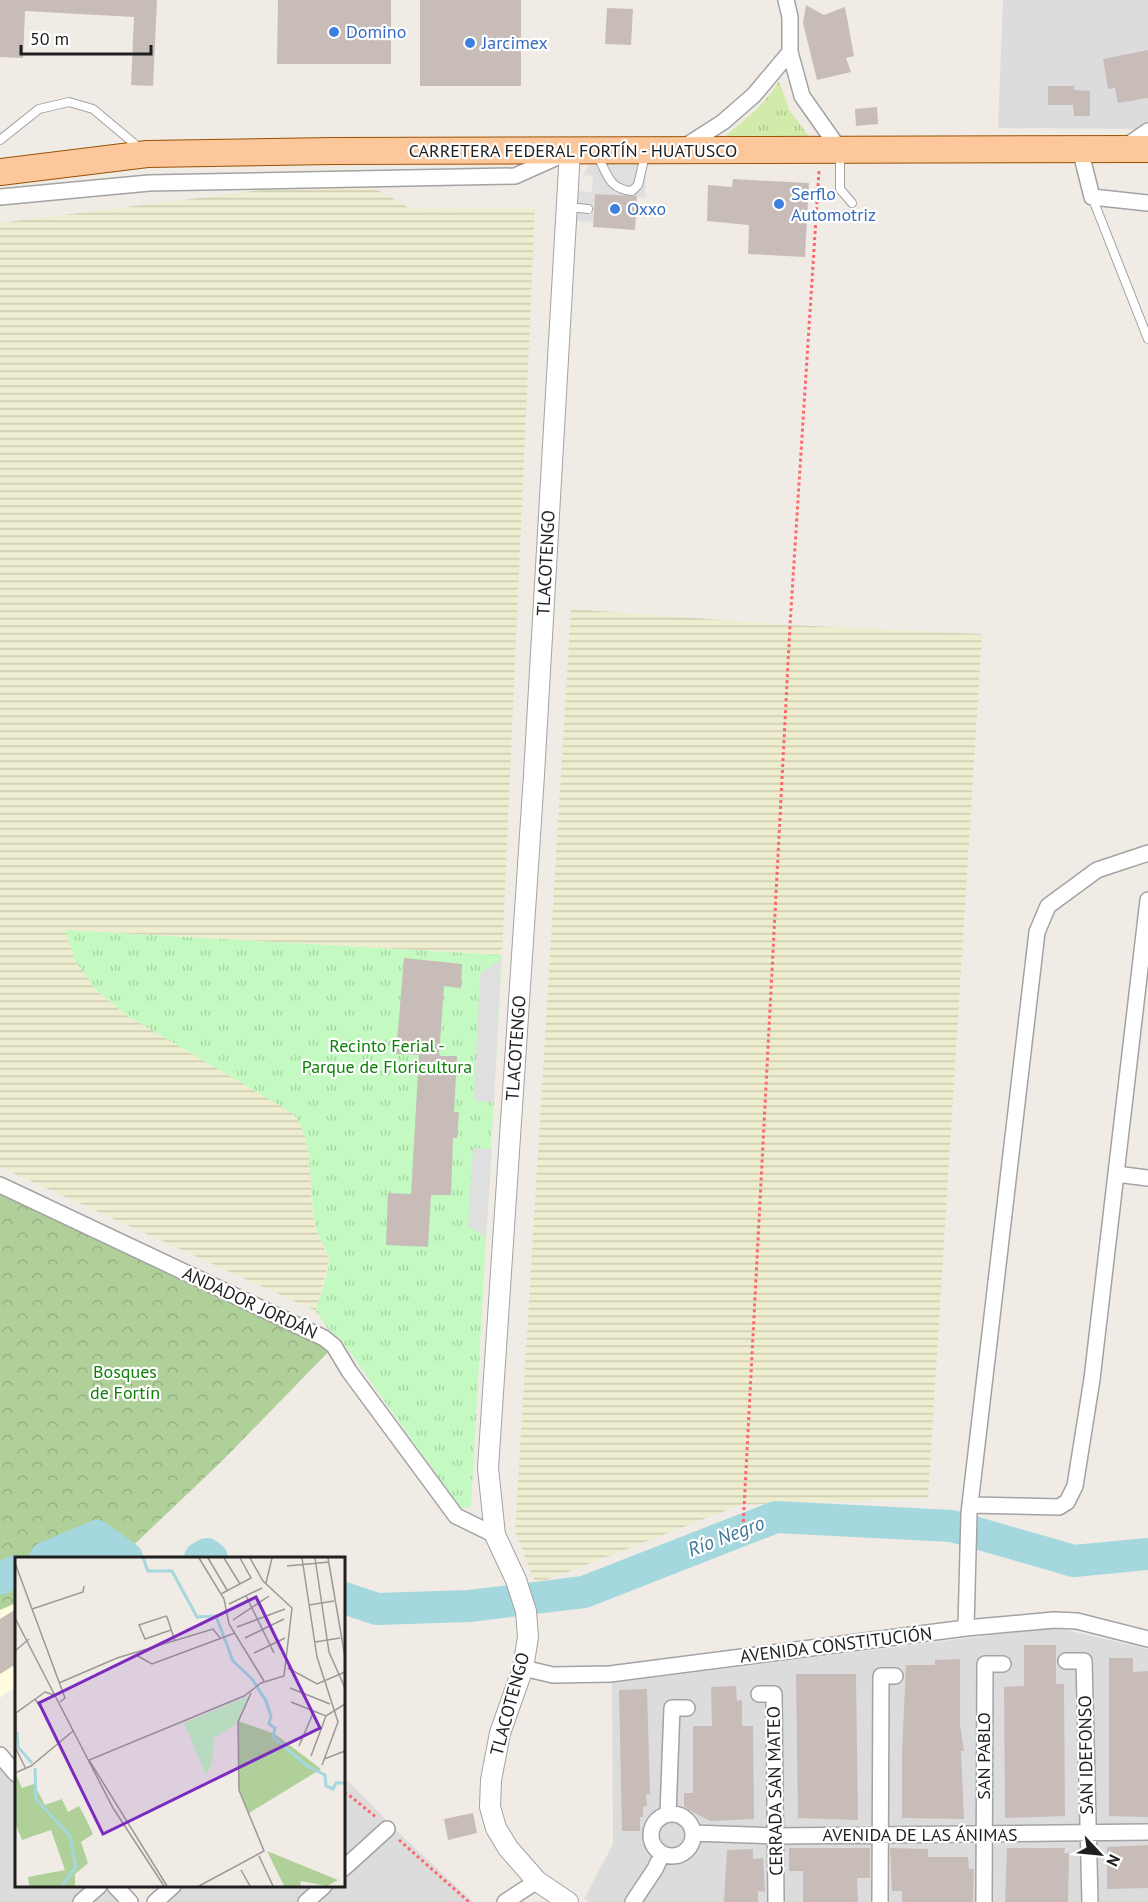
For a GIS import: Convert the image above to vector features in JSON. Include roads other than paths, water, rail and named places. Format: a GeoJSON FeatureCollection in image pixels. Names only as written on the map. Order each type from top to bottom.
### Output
{"type":"FeatureCollection","features":[{"type":"Feature","properties":{"kind":"main road","name":"CARRETERA FEDERAL FORTÍN - HUATUSCO"},"geometry":{"type":"LineString","coordinates":[[0,172],[147,154],[1136,149]]}},
{"type":"Feature","properties":{"kind":"street"},"geometry":{"type":"LineString","coordinates":[[786,0],[790,17],[790,52],[802,96],[830,151]]}},
{"type":"Feature","properties":{"kind":"street"},"geometry":{"type":"LineString","coordinates":[[677,152],[723,122],[746,102],[790,52]]}},
{"type":"Feature","properties":{"kind":"street"},"geometry":{"type":"LineString","coordinates":[[1136,149],[1148,131]]}},
{"type":"Feature","properties":{"kind":"street"},"geometry":{"type":"LineString","coordinates":[[1080,149],[1092,197],[1148,203]]}},
{"type":"Feature","properties":{"kind":"street"},"geometry":{"type":"LineString","coordinates":[[0,197],[149,183],[515,176],[582,151]]}},
{"type":"Feature","properties":{"kind":"street","name":"TLACOTENGO"},"geometry":{"type":"LineString","coordinates":[[568,1902],[537,1881],[508,1848],[496,1828],[490,1807],[490,1780],[500,1733],[523,1668],[528,1637],[526,1611],[516,1580],[495,1535],[488,1468],[534,775],[566,207],[582,151]]}},
{"type":"Feature","properties":{"kind":"street"},"geometry":{"type":"LineString","coordinates":[[966,1628],[969,1509],[1037,932],[1048,906],[1097,870],[1148,853]]}},
{"type":"Feature","properties":{"kind":"street"},"geometry":{"type":"LineString","coordinates":[[969,1509],[1059,1507],[1067,1502],[1075,1486],[1092,1379],[1148,900]]}},
{"type":"Feature","properties":{"kind":"street"},"geometry":{"type":"LineString","coordinates":[[1116,1174],[1148,1178]]}},
{"type":"Feature","properties":{"kind":"street","name":"ANDADOR JORDÁN"},"geometry":{"type":"LineString","coordinates":[[0,1185],[324,1338],[334,1346],[349,1371],[456,1516],[495,1535]]}},
{"type":"Feature","properties":{"kind":"street","name":"AVENIDA CONSTITUCIÓN"},"geometry":{"type":"LineString","coordinates":[[523,1668],[554,1675],[610,1674],[966,1628],[1054,1620],[1077,1621],[1148,1639]]}},
{"type":"Feature","properties":{"kind":"street","name":"SAN IDEFONSO"},"geometry":{"type":"LineString","coordinates":[[1066,1661],[1084,1661],[1089,1902]]}},
{"type":"Feature","properties":{"kind":"street","name":"SAN PABLO"},"geometry":{"type":"LineString","coordinates":[[984,1902],[985,1664],[1003,1664]]}},
{"type":"Feature","properties":{"kind":"street"},"geometry":{"type":"LineString","coordinates":[[880,1902],[880,1676],[896,1676]]}},
{"type":"Feature","properties":{"kind":"street","name":"CERRADA SAN MATEO"},"geometry":{"type":"LineString","coordinates":[[759,1694],[774,1694],[776,1902]]}},
{"type":"Feature","properties":{"kind":"street"},"geometry":{"type":"LineString","coordinates":[[668,1814],[672,1708],[687,1708]]}},
{"type":"Feature","properties":{"kind":"street"},"geometry":{"type":"LineString","coordinates":[[0,1755],[15,1773]]}},
{"type":"Feature","properties":{"kind":"street"},"geometry":{"type":"LineString","coordinates":[[668,1814],[675,1814],[687,1820],[693,1833],[689,1847],[684,1852],[670,1856],[662,1854],[653,1845],[651,1832],[656,1820],[668,1814]]}},
{"type":"Feature","properties":{"kind":"street"},"geometry":{"type":"LineString","coordinates":[[345,1867],[387,1829]]}},
{"type":"Feature","properties":{"kind":"street","name":"AVENIDA DE LAS ÁNIMAS"},"geometry":{"type":"LineString","coordinates":[[693,1833],[777,1836],[1148,1833]]}},
{"type":"Feature","properties":{"kind":"street"},"geometry":{"type":"LineString","coordinates":[[633,1902],[662,1854]]}},
{"type":"Feature","properties":{"kind":"street"},"geometry":{"type":"LineString","coordinates":[[505,1902],[537,1881]]}},
{"type":"Feature","properties":{"kind":"street"},"geometry":{"type":"LineString","coordinates":[[81,1902],[98,1887]]}},
{"type":"Feature","properties":{"kind":"street"},"geometry":{"type":"LineString","coordinates":[[116,1887],[130,1902]]}},
{"type":"Feature","properties":{"kind":"street"},"geometry":{"type":"LineString","coordinates":[[155,1902],[172,1887]]}},
{"type":"Feature","properties":{"kind":"street"},"geometry":{"type":"LineString","coordinates":[[306,1902],[323,1887]]}},
{"type":"Feature","properties":{"kind":"lane"},"geometry":{"type":"LineString","coordinates":[[0,140],[39,110],[69,102],[93,109],[147,154]]}},
{"type":"Feature","properties":{"kind":"lane"},"geometry":{"type":"LineString","coordinates":[[582,151],[611,183],[620,190],[633,191],[638,185],[646,151]]}},
{"type":"Feature","properties":{"kind":"lane"},"geometry":{"type":"LineString","coordinates":[[830,151],[840,189],[852,203]]}},
{"type":"Feature","properties":{"kind":"lane"},"geometry":{"type":"LineString","coordinates":[[1092,197],[1148,339]]}},
{"type":"Feature","properties":{"kind":"lane"},"geometry":{"type":"LineString","coordinates":[[566,207],[588,209]]}},
{"type":"Feature","properties":{"kind":"waterway","name":"Río Negro"},"geometry":{"type":"LineString","coordinates":[[345,1598],[377,1609],[469,1606],[584,1592],[776,1517],[952,1526],[1074,1561],[1148,1554]]}},
{"type":"Feature","properties":{"kind":"waterway","name":"Río Negro"},"geometry":{"type":"LineString","coordinates":[[47,1557],[97,1536],[126,1557]]}},
{"type":"Feature","properties":{"kind":"waterway","name":"Río Negro"},"geometry":{"type":"LineString","coordinates":[[202,1557],[207,1554],[211,1557]]}},
{"type":"Feature","properties":{"kind":"waterway","name":"Río Negro"},"geometry":{"type":"LineString","coordinates":[[0,1579],[15,1572]]}},
{"type":"Feature","properties":{"kind":"place","name":"Domino"},"geometry":{"type":"Point","coordinates":[334,32]}},
{"type":"Feature","properties":{"kind":"place","name":"Jarcimex"},"geometry":{"type":"Point","coordinates":[470,43]}},
{"type":"Feature","properties":{"kind":"place","name":"Serflo Automotriz"},"geometry":{"type":"Point","coordinates":[779,204]}},
{"type":"Feature","properties":{"kind":"place","name":"Oxxo"},"geometry":{"type":"Point","coordinates":[615,209]}},
{"type":"Feature","properties":{"kind":"park label","name":"Recinto Ferial - Parque de Floricultura"},"geometry":{"type":"Point","coordinates":[387,1056]}},
{"type":"Feature","properties":{"kind":"park label","name":"Bosques de Fortín"},"geometry":{"type":"Point","coordinates":[125,1382]}}]}
